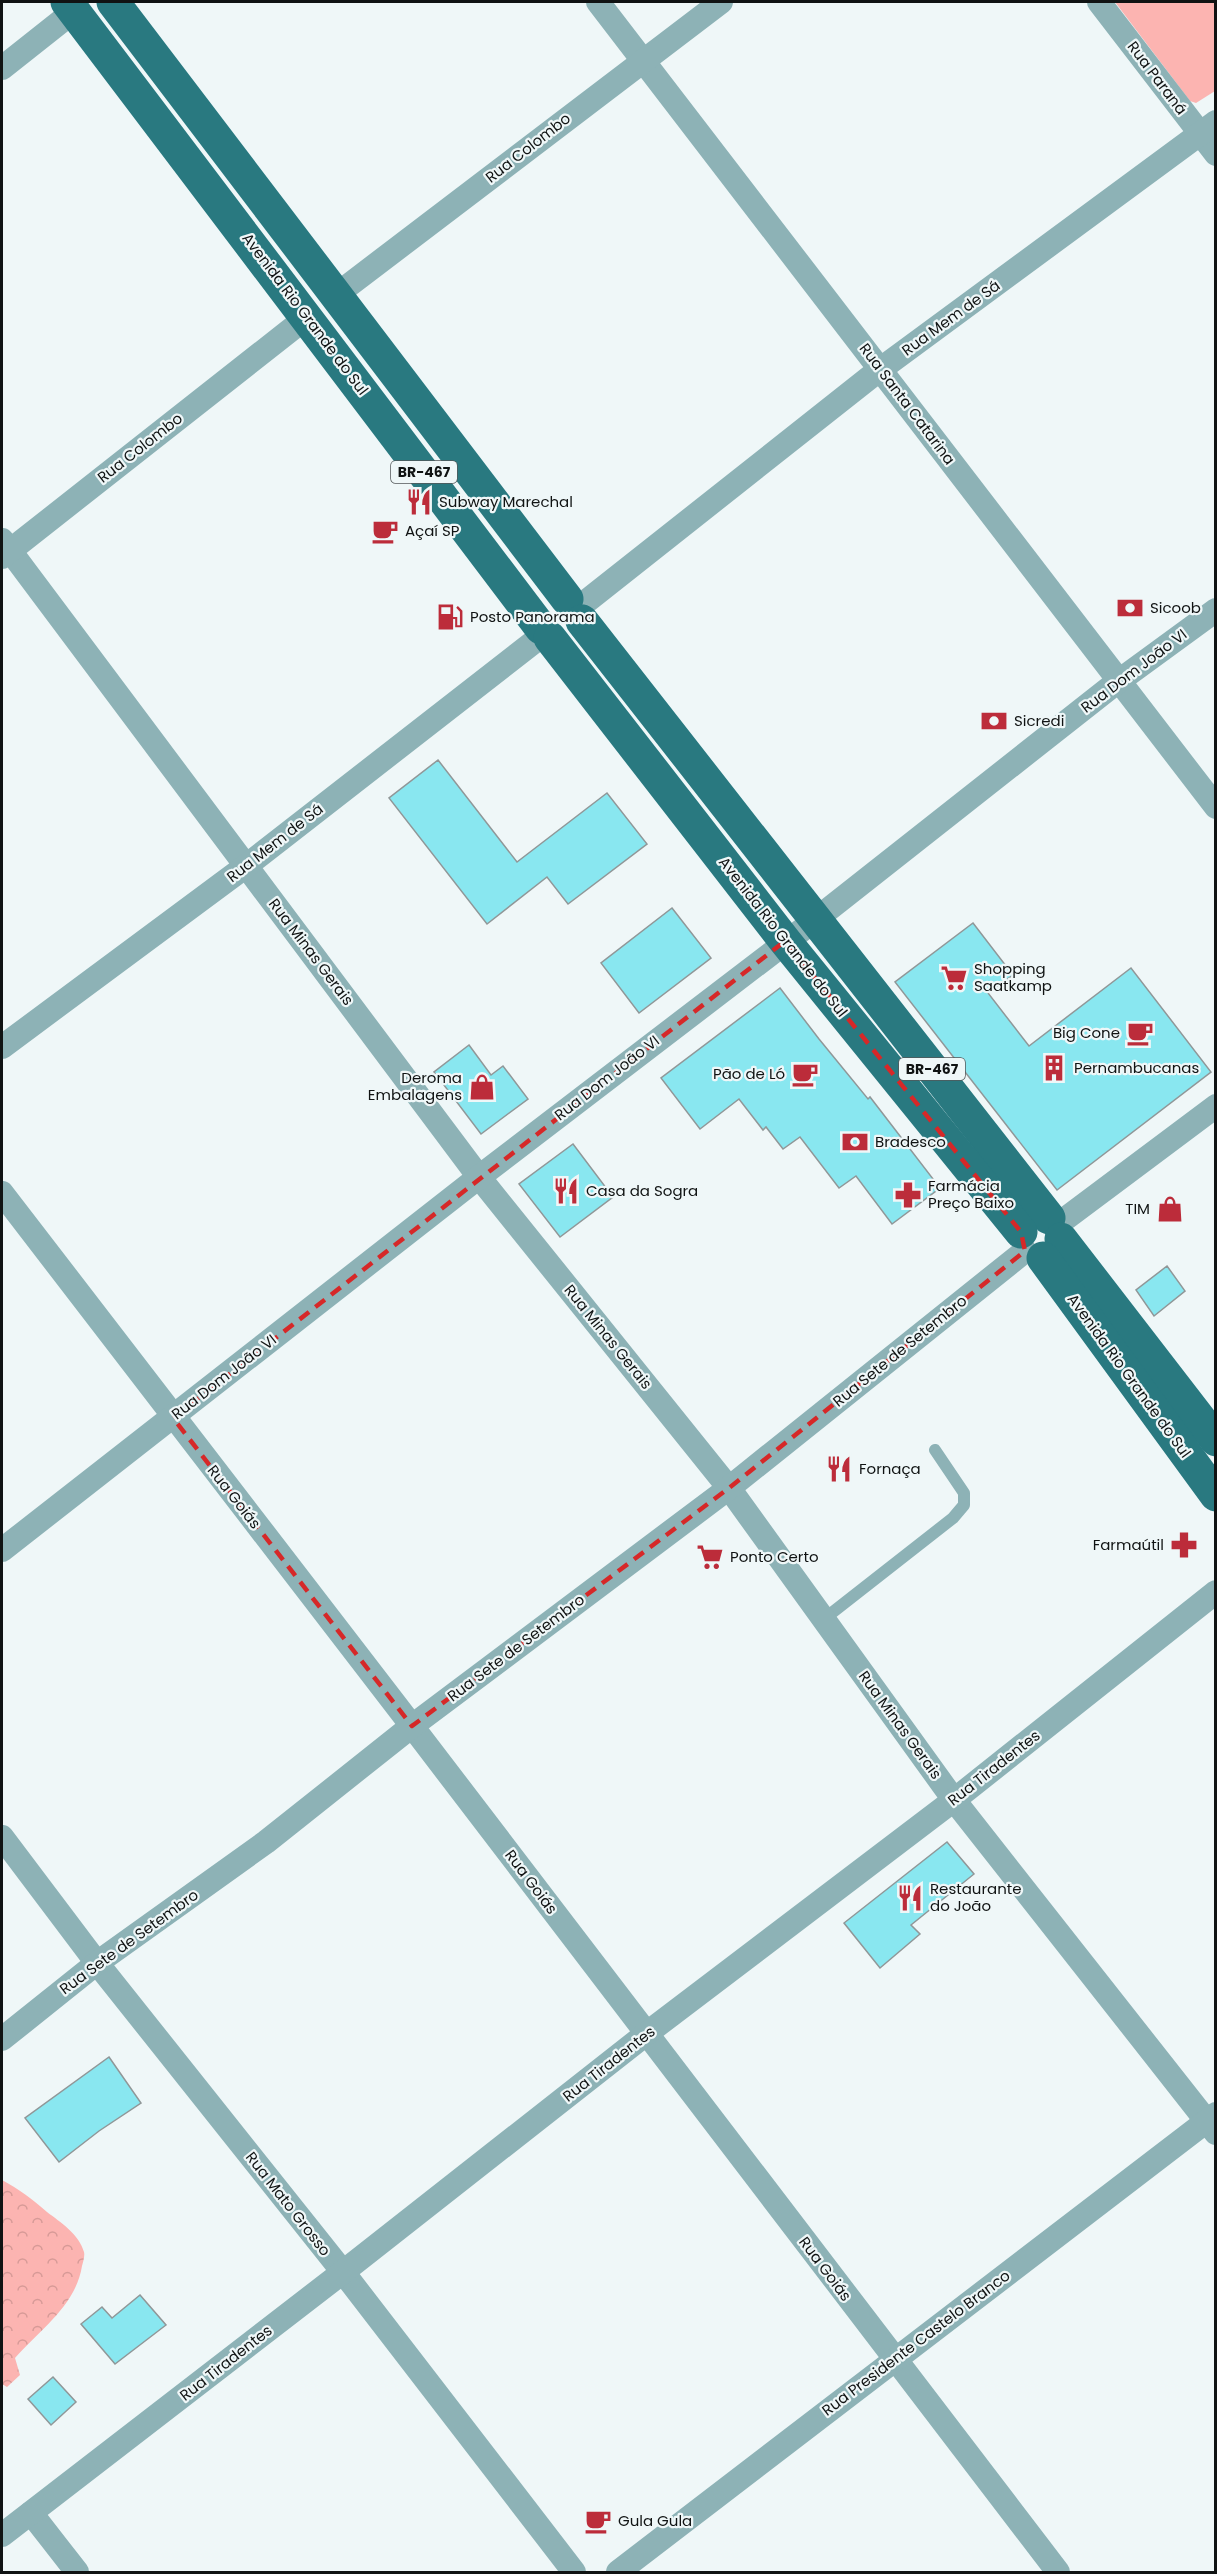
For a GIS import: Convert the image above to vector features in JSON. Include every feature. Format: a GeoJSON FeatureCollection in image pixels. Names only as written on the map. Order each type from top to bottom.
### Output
{"type":"FeatureCollection","features":[{"type":"Feature","properties":{"kind":"main road","name":"Avenida Rio Grande do Sul"},"geometry":{"type":"LineString","coordinates":[[113,2],[815,920],[1043,1237],[1215,1495]]}},
{"type":"Feature","properties":{"kind":"main road","name":"Avenida Rio Grande do Sul"},"geometry":{"type":"LineString","coordinates":[[70,6],[545,633],[785,941],[1043,1237],[1215,1440]]}},
{"type":"Feature","properties":{"kind":"main road"},"geometry":{"type":"LineString","coordinates":[[545,633],[556,640],[570,638],[579,628],[576,610]]}},
{"type":"Feature","properties":{"kind":"street","name":"Rua Santa Catarina"},"geometry":{"type":"LineString","coordinates":[[598,2],[1215,807]]}},
{"type":"Feature","properties":{"kind":"street","name":"Rua Colombo"},"geometry":{"type":"LineString","coordinates":[[336,295],[721,2]]}},
{"type":"Feature","properties":{"kind":"street","name":"Rua Paraná"},"geometry":{"type":"LineString","coordinates":[[1099,2],[1208,128],[1215,154]]}},
{"type":"Feature","properties":{"kind":"street"},"geometry":{"type":"LineString","coordinates":[[2,68],[70,6]]}},
{"type":"Feature","properties":{"kind":"street","name":"Rua Mem de Sá"},"geometry":{"type":"LineString","coordinates":[[576,610],[880,369],[1208,128]]}},
{"type":"Feature","properties":{"kind":"street","name":"Rua Colombo"},"geometry":{"type":"LineString","coordinates":[[4,549],[307,317]]}},
{"type":"Feature","properties":{"kind":"street","name":"Rua Minas Gerais"},"geometry":{"type":"LineString","coordinates":[[4,549],[479,1177],[729,1488],[954,1800],[1212,2123]]}},
{"type":"Feature","properties":{"kind":"street","name":"Rua Dom João VI"},"geometry":{"type":"LineString","coordinates":[[2,1550],[479,1177],[815,920],[1118,681],[1215,610]]}},
{"type":"Feature","properties":{"kind":"street","name":"Rua Mem de Sá"},"geometry":{"type":"LineString","coordinates":[[2,1047],[246,866],[545,633]]}},
{"type":"Feature","properties":{"kind":"street","name":"Rua Sete de Setembro"},"geometry":{"type":"LineString","coordinates":[[2,2039],[98,1963],[266,1842],[412,1726],[729,1488],[1043,1237],[1215,1106]]}},
{"type":"Feature","properties":{"kind":"street","name":"Rua Goiás"},"geometry":{"type":"LineString","coordinates":[[2,1193],[1058,2572]]}},
{"type":"Feature","properties":{"kind":"street","name":"Rua Tiradentes"},"geometry":{"type":"LineString","coordinates":[[2,2535],[343,2272],[646,2034],[954,1800],[1215,1592]]}},
{"type":"Feature","properties":{"kind":"street","name":"Rua Mato Grosso"},"geometry":{"type":"LineString","coordinates":[[2,1837],[98,1963],[343,2272],[574,2572]]}},
{"type":"Feature","properties":{"kind":"street","name":"Rua Presidente Castelo Branco"},"geometry":{"type":"LineString","coordinates":[[618,2572],[894,2360],[1212,2123]]}},
{"type":"Feature","properties":{"kind":"street"},"geometry":{"type":"LineString","coordinates":[[31,2513],[76,2572]]}},
{"type":"Feature","properties":{"kind":"lane"},"geometry":{"type":"LineString","coordinates":[[824,1619],[953,1518],[964,1506],[964,1492],[935,1450]]}},
{"type":"Feature","properties":{"kind":"highlighted area"},"geometry":{"type":"Polygon","coordinates":[[[785,941],[1021,1232],[1025,1251],[729,1488],[412,1726],[173,1418],[785,941]]]}},
{"type":"Feature","properties":{"kind":"green space"},"geometry":{"type":"Polygon","coordinates":[[[1115,2],[1215,2],[1215,91],[1196,103],[1190,101],[1115,2]]]}},
{"type":"Feature","properties":{"kind":"green space"},"geometry":{"type":"Polygon","coordinates":[[[2,2180],[25,2194],[68,2229],[82,2246],[84,2254],[73,2293],[56,2316],[15,2358],[20,2375],[7,2387],[2,2384],[2,2180]]]}},
{"type":"Feature","properties":{"kind":"building"},"geometry":{"type":"Polygon","coordinates":[[[438,760],[517,862],[607,793],[647,844],[568,904],[547,877],[487,924],[389,798],[438,760]]]}},
{"type":"Feature","properties":{"kind":"building"},"geometry":{"type":"Polygon","coordinates":[[[672,908],[711,958],[639,1013],[601,963],[672,908]]]}},
{"type":"Feature","properties":{"kind":"building"},"geometry":{"type":"Polygon","coordinates":[[[973,923],[1013,975],[988,993],[1029,1046],[1131,968],[1211,1072],[1057,1190],[895,982],[973,923]]]}},
{"type":"Feature","properties":{"kind":"building"},"geometry":{"type":"Polygon","coordinates":[[[780,988],[868,1099],[870,1097],[940,1188],[892,1224],[856,1176],[839,1188],[800,1137],[783,1149],[766,1127],[763,1130],[739,1099],[700,1129],[661,1078],[780,988]]]}},
{"type":"Feature","properties":{"kind":"building","name":"Deroma Embalagens"},"geometry":{"type":"Polygon","coordinates":[[[469,1045],[491,1075],[503,1066],[528,1099],[481,1134],[434,1072],[469,1045]]]}},
{"type":"Feature","properties":{"kind":"building","name":"Casa da Sogra"},"geometry":{"type":"Polygon","coordinates":[[[573,1144],[613,1197],[560,1237],[519,1184],[573,1144]]]}},
{"type":"Feature","properties":{"kind":"building"},"geometry":{"type":"Polygon","coordinates":[[[1167,1266],[1185,1291],[1154,1316],[1136,1290],[1167,1266]]]}},
{"type":"Feature","properties":{"kind":"building","name":"Restaurante do João"},"geometry":{"type":"Polygon","coordinates":[[[947,1842],[974,1874],[911,1925],[920,1934],[880,1968],[844,1923],[947,1842]]]}},
{"type":"Feature","properties":{"kind":"building"},"geometry":{"type":"Polygon","coordinates":[[[109,2057],[141,2103],[99,2131],[59,2162],[25,2118],[109,2057]]]}},
{"type":"Feature","properties":{"kind":"building"},"geometry":{"type":"Polygon","coordinates":[[[140,2295],[166,2325],[115,2364],[81,2324],[102,2307],[112,2318],[140,2295]]]}},
{"type":"Feature","properties":{"kind":"building"},"geometry":{"type":"Polygon","coordinates":[[[53,2377],[76,2402],[51,2425],[28,2399],[53,2377]]]}},
{"type":"Feature","properties":{"kind":"place","name":"Subway Marechal"},"geometry":{"type":"Point","coordinates":[419,502]}},
{"type":"Feature","properties":{"kind":"place","name":"Açaí SP"},"geometry":{"type":"Point","coordinates":[385,531]}},
{"type":"Feature","properties":{"kind":"place","name":"Sicoob"},"geometry":{"type":"Point","coordinates":[1130,608]}},
{"type":"Feature","properties":{"kind":"place","name":"Posto Panorama"},"geometry":{"type":"Point","coordinates":[450,617]}},
{"type":"Feature","properties":{"kind":"place","name":"Sicredi"},"geometry":{"type":"Point","coordinates":[994,721]}},
{"type":"Feature","properties":{"kind":"place","name":"Shopping Saatkamp"},"geometry":{"type":"Point","coordinates":[954,978]}},
{"type":"Feature","properties":{"kind":"place","name":"Big Cone"},"geometry":{"type":"Point","coordinates":[1140,1033]}},
{"type":"Feature","properties":{"kind":"place","name":"Pernambucanas"},"geometry":{"type":"Point","coordinates":[1054,1068]}},
{"type":"Feature","properties":{"kind":"place","name":"Pão de Ló"},"geometry":{"type":"Point","coordinates":[805,1074]}},
{"type":"Feature","properties":{"kind":"place","name":"Deroma Embalagens"},"geometry":{"type":"Point","coordinates":[482,1087]}},
{"type":"Feature","properties":{"kind":"place","name":"Bradesco"},"geometry":{"type":"Point","coordinates":[855,1142]}},
{"type":"Feature","properties":{"kind":"place","name":"Casa da Sogra"},"geometry":{"type":"Point","coordinates":[566,1191]}},
{"type":"Feature","properties":{"kind":"place","name":"Farmácia Preço Baixo"},"geometry":{"type":"Point","coordinates":[908,1195]}},
{"type":"Feature","properties":{"kind":"place","name":"TIM"},"geometry":{"type":"Point","coordinates":[1170,1209]}},
{"type":"Feature","properties":{"kind":"place","name":"Fornaça"},"geometry":{"type":"Point","coordinates":[839,1469]}},
{"type":"Feature","properties":{"kind":"place","name":"Farmaútil"},"geometry":{"type":"Point","coordinates":[1184,1545]}},
{"type":"Feature","properties":{"kind":"place","name":"Ponto Certo"},"geometry":{"type":"Point","coordinates":[710,1557]}},
{"type":"Feature","properties":{"kind":"place","name":"Restaurante do João"},"geometry":{"type":"Point","coordinates":[910,1898]}},
{"type":"Feature","properties":{"kind":"place","name":"Gula Gula"},"geometry":{"type":"Point","coordinates":[598,2521]}}]}
